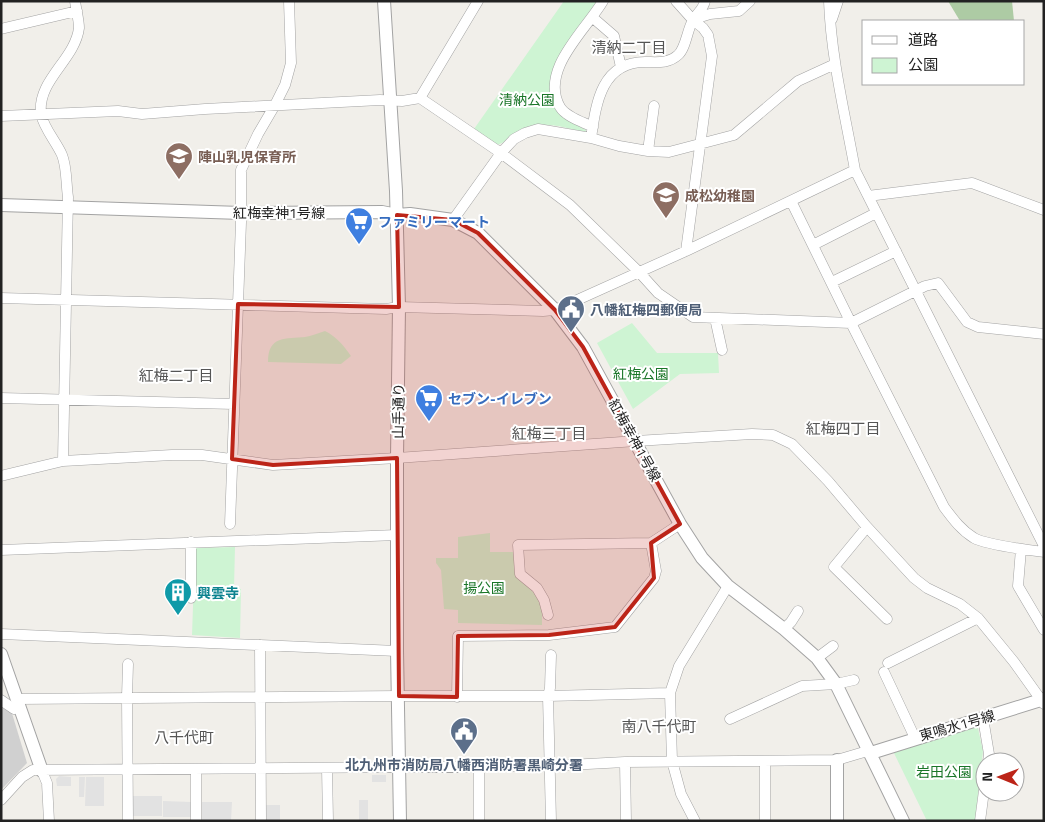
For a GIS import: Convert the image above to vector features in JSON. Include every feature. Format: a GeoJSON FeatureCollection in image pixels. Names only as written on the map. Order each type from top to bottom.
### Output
{"type":"FeatureCollection","features":[{"type":"Feature","properties":{"kind":"street"},"geometry":{"type":"LineString","coordinates":[[230,524],[241,170],[285,85],[290,64],[289,1]]}},
{"type":"Feature","properties":{"kind":"street","name":"山手通り"},"geometry":{"type":"LineString","coordinates":[[384,1],[397,215],[399,307],[397,651],[400,821]]}},
{"type":"Feature","properties":{"kind":"street"},"geometry":{"type":"LineString","coordinates":[[420,98],[478,1]]}},
{"type":"Feature","properties":{"kind":"street"},"geometry":{"type":"LineString","coordinates":[[603,1],[567,51],[555,79],[556,95],[560,108],[592,132],[619,146],[668,152],[734,135],[798,81],[835,64]]}},
{"type":"Feature","properties":{"kind":"street"},"geometry":{"type":"LineString","coordinates":[[676,1],[708,35],[712,56],[686,251]]}},
{"type":"Feature","properties":{"kind":"street"},"geometry":{"type":"LineString","coordinates":[[592,132],[599,96],[608,78],[621,67],[638,62],[668,62],[680,54],[693,20],[704,8],[705,1]]}},
{"type":"Feature","properties":{"kind":"street"},"geometry":{"type":"LineString","coordinates":[[693,20],[710,14],[739,11],[750,1]]}},
{"type":"Feature","properties":{"kind":"street"},"geometry":{"type":"LineString","coordinates":[[829,1],[835,64],[855,170],[1044,546]]}},
{"type":"Feature","properties":{"kind":"street"},"geometry":{"type":"LineString","coordinates":[[830,25],[838,1]]}},
{"type":"Feature","properties":{"kind":"street"},"geometry":{"type":"LineString","coordinates":[[1,28],[76,6],[79,28],[66,58],[47,86],[41,115],[63,156],[68,197],[63,461]]}},
{"type":"Feature","properties":{"kind":"street"},"geometry":{"type":"LineString","coordinates":[[592,17],[614,36],[621,67]]}},
{"type":"Feature","properties":{"kind":"street"},"geometry":{"type":"LineString","coordinates":[[1,116],[118,111],[142,114],[275,105],[402,101],[420,98],[501,153],[570,205],[658,293],[693,317],[851,323],[925,286],[938,283],[967,322],[978,327],[1044,334]]}},
{"type":"Feature","properties":{"kind":"street"},"geometry":{"type":"LineString","coordinates":[[648,151],[654,106]]}},
{"type":"Feature","properties":{"kind":"street"},"geometry":{"type":"LineString","coordinates":[[453,220],[501,153],[514,139],[538,129],[592,132]]}},
{"type":"Feature","properties":{"kind":"street"},"geometry":{"type":"LineString","coordinates":[[1,298],[386,309],[399,307],[555,310],[686,251],[855,170]]}},
{"type":"Feature","properties":{"kind":"street"},"geometry":{"type":"LineString","coordinates":[[868,196],[972,182],[1044,210]]}},
{"type":"Feature","properties":{"kind":"street"},"geometry":{"type":"LineString","coordinates":[[791,201],[944,507],[956,524],[976,539],[1044,552]]}},
{"type":"Feature","properties":{"kind":"street","name":"紅梅幸神1号線"},"geometry":{"type":"LineString","coordinates":[[1,205],[241,213],[382,212],[453,220],[478,233],[555,310],[584,347],[680,524],[702,558],[728,586],[784,629],[817,658],[836,684],[903,821]]}},
{"type":"Feature","properties":{"kind":"street"},"geometry":{"type":"LineString","coordinates":[[812,245],[876,213]]}},
{"type":"Feature","properties":{"kind":"street"},"geometry":{"type":"LineString","coordinates":[[832,282],[896,251]]}},
{"type":"Feature","properties":{"kind":"street"},"geometry":{"type":"LineString","coordinates":[[715,318],[722,350]]}},
{"type":"Feature","properties":{"kind":"street"},"geometry":{"type":"LineString","coordinates":[[1,398],[234,404]]}},
{"type":"Feature","properties":{"kind":"street"},"geometry":{"type":"LineString","coordinates":[[1,476],[63,461],[172,455],[202,455],[273,465],[752,434],[773,435],[792,444],[828,481],[914,578],[927,588],[960,604],[978,618],[1043,701]]}},
{"type":"Feature","properties":{"kind":"street"},"geometry":{"type":"LineString","coordinates":[[548,615],[544,600],[537,588],[520,574],[518,545],[651,543],[680,524]]}},
{"type":"Feature","properties":{"kind":"street"},"geometry":{"type":"LineString","coordinates":[[867,527],[834,567],[887,619]]}},
{"type":"Feature","properties":{"kind":"street"},"geometry":{"type":"LineString","coordinates":[[1,550],[397,535]]}},
{"type":"Feature","properties":{"kind":"street"},"geometry":{"type":"LineString","coordinates":[[191,542],[191,598]]}},
{"type":"Feature","properties":{"kind":"street"},"geometry":{"type":"LineString","coordinates":[[457,697],[458,636],[550,635],[616,627],[654,578],[656,571],[651,543]]}},
{"type":"Feature","properties":{"kind":"street"},"geometry":{"type":"LineString","coordinates":[[1021,549],[1018,586],[1044,630]]}},
{"type":"Feature","properties":{"kind":"street"},"geometry":{"type":"LineString","coordinates":[[695,821],[681,794],[672,761],[670,693],[679,666],[728,586]]}},
{"type":"Feature","properties":{"kind":"street"},"geometry":{"type":"LineString","coordinates":[[784,629],[798,611]]}},
{"type":"Feature","properties":{"kind":"street"},"geometry":{"type":"LineString","coordinates":[[915,738],[886,668],[978,618]]}},
{"type":"Feature","properties":{"kind":"street"},"geometry":{"type":"LineString","coordinates":[[1,634],[397,651]]}},
{"type":"Feature","properties":{"kind":"street"},"geometry":{"type":"LineString","coordinates":[[260,646],[261,821]]}},
{"type":"Feature","properties":{"kind":"street"},"geometry":{"type":"LineString","coordinates":[[817,658],[833,646]]}},
{"type":"Feature","properties":{"kind":"street"},"geometry":{"type":"LineString","coordinates":[[1,654],[47,783],[49,821]]}},
{"type":"Feature","properties":{"kind":"street"},"geometry":{"type":"LineString","coordinates":[[551,655],[548,696],[551,821]]}},
{"type":"Feature","properties":{"kind":"street"},"geometry":{"type":"LineString","coordinates":[[128,664],[128,821]]}},
{"type":"Feature","properties":{"kind":"street"},"geometry":{"type":"LineString","coordinates":[[730,719],[802,686],[836,684],[854,680]]}},
{"type":"Feature","properties":{"kind":"street"},"geometry":{"type":"LineString","coordinates":[[18,702],[127,697],[457,697],[670,693]]}},
{"type":"Feature","properties":{"kind":"street"},"geometry":{"type":"LineString","coordinates":[[1,700],[14,708],[18,702]]}},
{"type":"Feature","properties":{"kind":"street","name":"東鳴水1号線"},"geometry":{"type":"LineString","coordinates":[[871,753],[915,738],[1043,701]]}},
{"type":"Feature","properties":{"kind":"street"},"geometry":{"type":"LineString","coordinates":[[983,718],[988,752]]}},
{"type":"Feature","properties":{"kind":"street"},"geometry":{"type":"LineString","coordinates":[[1,800],[22,777],[33,770],[550,766],[730,757],[765,762],[838,760],[864,752],[871,753]]}},
{"type":"Feature","properties":{"kind":"street"},"geometry":{"type":"LineString","coordinates":[[836,821],[838,760]]}},
{"type":"Feature","properties":{"kind":"street"},"geometry":{"type":"LineString","coordinates":[[625,762],[626,821]]}},
{"type":"Feature","properties":{"kind":"street"},"geometry":{"type":"LineString","coordinates":[[765,762],[765,821]]}},
{"type":"Feature","properties":{"kind":"street"},"geometry":{"type":"LineString","coordinates":[[479,767],[479,821]]}},
{"type":"Feature","properties":{"kind":"street"},"geometry":{"type":"LineString","coordinates":[[327,768],[328,821]]}},
{"type":"Feature","properties":{"kind":"street"},"geometry":{"type":"LineString","coordinates":[[196,769],[196,821]]}},
{"type":"Feature","properties":{"kind":"street"},"geometry":{"type":"LineString","coordinates":[[980,821],[982,802]]}},
{"type":"Feature","properties":{"kind":"highlighted area"},"geometry":{"type":"Polygon","coordinates":[[[397,215],[453,220],[478,233],[555,310],[583,347],[680,524],[651,543],[654,578],[615,627],[549,635],[458,636],[457,697],[399,696],[397,458],[273,465],[232,459],[238,304],[399,307],[397,215]]]}},
{"type":"Feature","properties":{"kind":"shaded area"},"geometry":{"type":"Polygon","coordinates":[[[1,696],[8,700],[27,763],[1,790],[1,696]]]}},
{"type":"Feature","properties":{"kind":"shaded area"},"geometry":{"type":"Polygon","coordinates":[[[372,775],[386,775],[386,782],[372,782],[372,775]]]}},
{"type":"Feature","properties":{"kind":"shaded area"},"geometry":{"type":"Polygon","coordinates":[[[59,776],[71,777],[71,786],[57,786],[56,779],[59,776]]]}},
{"type":"Feature","properties":{"kind":"shaded area"},"geometry":{"type":"Polygon","coordinates":[[[79,777],[85,777],[84,797],[79,797],[79,777]]]}},
{"type":"Feature","properties":{"kind":"shaded area"},"geometry":{"type":"Polygon","coordinates":[[[86,777],[104,777],[104,806],[85,806],[86,777]]]}},
{"type":"Feature","properties":{"kind":"shaded area"},"geometry":{"type":"Polygon","coordinates":[[[132,796],[162,796],[162,816],[132,816],[132,796]]]}},
{"type":"Feature","properties":{"kind":"shaded area"},"geometry":{"type":"Polygon","coordinates":[[[359,800],[368,800],[368,821],[359,821],[359,800]]]}},
{"type":"Feature","properties":{"kind":"shaded area"},"geometry":{"type":"Polygon","coordinates":[[[163,801],[191,802],[191,817],[163,817],[163,801]]]}},
{"type":"Feature","properties":{"kind":"shaded area"},"geometry":{"type":"Polygon","coordinates":[[[202,802],[232,802],[231,821],[202,821],[202,802]]]}},
{"type":"Feature","properties":{"kind":"shaded area"},"geometry":{"type":"Polygon","coordinates":[[[266,805],[280,805],[280,821],[266,820],[266,805]]]}},
{"type":"Feature","properties":{"kind":"green space","name":"清納公園"},"geometry":{"type":"Polygon","coordinates":[[[564,1],[597,1],[563,50],[551,81],[569,121],[586,130],[585,133],[552,125],[536,125],[520,131],[497,145],[474,129],[564,1]]]}},
{"type":"Feature","properties":{"kind":"green space"},"geometry":{"type":"Polygon","coordinates":[[[948,1],[1012,1],[1014,20],[959,20],[948,1]]]}},
{"type":"Feature","properties":{"kind":"green space","name":"紅梅公園"},"geometry":{"type":"Polygon","coordinates":[[[632,323],[657,353],[718,353],[719,373],[680,374],[633,409],[597,343],[632,323]]]}},
{"type":"Feature","properties":{"kind":"green space"},"geometry":{"type":"Polygon","coordinates":[[[325,331],[340,342],[351,356],[341,364],[268,362],[271,347],[279,340],[305,337],[325,331]]]}},
{"type":"Feature","properties":{"kind":"green space","name":"揚公園"},"geometry":{"type":"Polygon","coordinates":[[[490,533],[490,552],[515,552],[516,575],[536,595],[542,605],[542,625],[458,623],[458,610],[444,609],[441,570],[436,563],[436,558],[458,558],[458,537],[490,533]]]}},
{"type":"Feature","properties":{"kind":"green space"},"geometry":{"type":"Polygon","coordinates":[[[235,547],[234,588],[241,589],[240,638],[192,635],[195,548],[235,547]]]}},
{"type":"Feature","properties":{"kind":"green space","name":"岩田公園"},"geometry":{"type":"Polygon","coordinates":[[[977,724],[983,751],[975,752],[975,802],[977,802],[975,821],[927,821],[892,749],[977,724]]]}},
{"type":"Feature","properties":{"kind":"place","name":"陣山乳児保育所"},"geometry":{"type":"Point","coordinates":[179,180]}},
{"type":"Feature","properties":{"kind":"place","name":"成松幼稚園"},"geometry":{"type":"Point","coordinates":[666,219]}},
{"type":"Feature","properties":{"kind":"place","name":"ファミリーマート"},"geometry":{"type":"Point","coordinates":[359,245]}},
{"type":"Feature","properties":{"kind":"place","name":"八幡紅梅四郵便局"},"geometry":{"type":"Point","coordinates":[571,333]}},
{"type":"Feature","properties":{"kind":"place","name":"セブン-イレブン"},"geometry":{"type":"Point","coordinates":[429,422]}},
{"type":"Feature","properties":{"kind":"place","name":"興雲寺"},"geometry":{"type":"Point","coordinates":[178,616]}},
{"type":"Feature","properties":{"kind":"place","name":"北九州市消防局八幡西消防署黒崎分署"},"geometry":{"type":"Point","coordinates":[464,755]}},
{"type":"Feature","properties":{"kind":"district","name":"清納二丁目"},"geometry":{"type":"Point","coordinates":[629,47]}},
{"type":"Feature","properties":{"kind":"district","name":"紅梅二丁目"},"geometry":{"type":"Point","coordinates":[176,375]}},
{"type":"Feature","properties":{"kind":"district","name":"紅梅四丁目"},"geometry":{"type":"Point","coordinates":[843,428]}},
{"type":"Feature","properties":{"kind":"district","name":"紅梅三丁目"},"geometry":{"type":"Point","coordinates":[549,433]}},
{"type":"Feature","properties":{"kind":"district","name":"南八千代町"},"geometry":{"type":"Point","coordinates":[659,726]}},
{"type":"Feature","properties":{"kind":"district","name":"八千代町"},"geometry":{"type":"Point","coordinates":[184,737]}}]}
